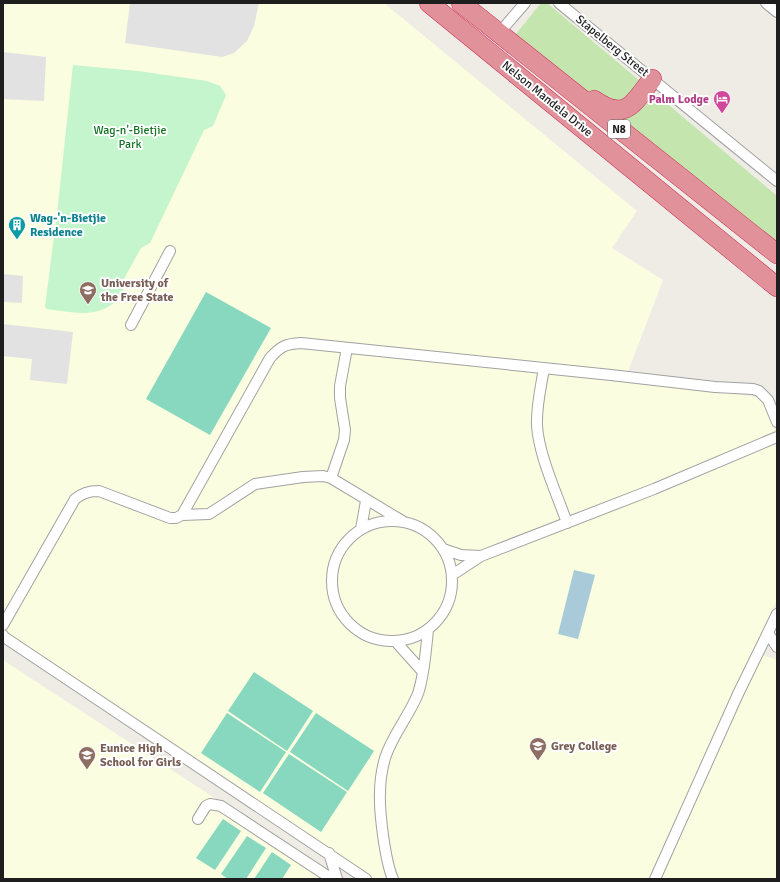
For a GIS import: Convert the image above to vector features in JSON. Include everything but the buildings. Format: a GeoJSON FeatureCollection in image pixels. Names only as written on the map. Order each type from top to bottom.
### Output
{"type":"FeatureCollection","features":[{"type":"Feature","properties":{"kind":"highway"},"geometry":{"type":"LineString","coordinates":[[415,3],[440,22],[449,27],[463,30]]}},
{"type":"Feature","properties":{"kind":"highway","name":"Nelson Mandela Drive"},"geometry":{"type":"LineString","coordinates":[[429,3],[777,287]]}},
{"type":"Feature","properties":{"kind":"highway","name":"Nelson Mandela Drive"},"geometry":{"type":"LineString","coordinates":[[461,3],[777,254]]}},
{"type":"Feature","properties":{"kind":"highway"},"geometry":{"type":"LineString","coordinates":[[551,75],[602,105],[619,111],[630,106],[652,79]]}},
{"type":"Feature","properties":{"kind":"street"},"geometry":{"type":"LineString","coordinates":[[499,33],[525,3]]}},
{"type":"Feature","properties":{"kind":"street","name":"Stapelberg Street"},"geometry":{"type":"LineString","coordinates":[[559,3],[777,181]]}},
{"type":"Feature","properties":{"kind":"street"},"geometry":{"type":"LineString","coordinates":[[766,3],[777,12]]}},
{"type":"Feature","properties":{"kind":"street"},"geometry":{"type":"LineString","coordinates":[[131,325],[170,251]]}},
{"type":"Feature","properties":{"kind":"street"},"geometry":{"type":"LineString","coordinates":[[182,515],[270,358],[278,349],[287,344],[301,343],[715,387],[753,389],[759,391],[768,400],[777,422]]}},
{"type":"Feature","properties":{"kind":"street"},"geometry":{"type":"LineString","coordinates":[[331,478],[346,430],[340,398],[340,386],[347,348]]}},
{"type":"Feature","properties":{"kind":"street"},"geometry":{"type":"LineString","coordinates":[[544,368],[538,406],[537,426],[542,454],[567,523]]}},
{"type":"Feature","properties":{"kind":"street"},"geometry":{"type":"LineString","coordinates":[[452,575],[481,556],[654,489],[777,437]]}},
{"type":"Feature","properties":{"kind":"street"},"geometry":{"type":"LineString","coordinates":[[3,625],[75,499],[82,494],[90,491],[98,491],[170,518],[176,518],[182,515],[209,514],[255,484],[303,477],[323,476],[331,478],[366,501],[404,522],[416,526],[426,532],[443,549],[449,562],[452,575],[452,590],[447,605],[439,619],[428,630],[413,638],[396,642],[384,641],[371,638],[360,633],[342,616],[332,593],[331,581],[332,568],[336,556],[351,536],[361,529],[382,522],[404,522]]}},
{"type":"Feature","properties":{"kind":"street"},"geometry":{"type":"LineString","coordinates":[[361,529],[366,501]]}},
{"type":"Feature","properties":{"kind":"street"},"geometry":{"type":"LineString","coordinates":[[443,549],[461,555],[481,556]]}},
{"type":"Feature","properties":{"kind":"street"},"geometry":{"type":"LineString","coordinates":[[655,879],[738,694],[777,614]]}},
{"type":"Feature","properties":{"kind":"street"},"geometry":{"type":"LineString","coordinates":[[768,633],[777,627]]}},
{"type":"Feature","properties":{"kind":"street"},"geometry":{"type":"LineString","coordinates":[[393,879],[388,862],[381,814],[380,793],[382,774],[386,758],[395,736],[418,696],[428,630]]}},
{"type":"Feature","properties":{"kind":"street"},"geometry":{"type":"LineString","coordinates":[[768,633],[777,647]]}},
{"type":"Feature","properties":{"kind":"street"},"geometry":{"type":"LineString","coordinates":[[3,635],[366,879]]}},
{"type":"Feature","properties":{"kind":"street"},"geometry":{"type":"LineString","coordinates":[[396,642],[422,671]]}},
{"type":"Feature","properties":{"kind":"street"},"geometry":{"type":"LineString","coordinates":[[198,819],[206,806],[210,804],[221,806],[332,879]]}},
{"type":"Feature","properties":{"kind":"street"},"geometry":{"type":"LineString","coordinates":[[329,853],[336,879]]}},
{"type":"Feature","properties":{"kind":"shaded area","name":"Grey College"},"geometry":{"type":"Polygon","coordinates":[[[3,3],[384,3],[637,211],[612,248],[663,280],[626,377],[763,398],[777,436],[777,600],[753,651],[777,660],[777,879],[361,879],[3,631],[3,3]]]}},
{"type":"Feature","properties":{"kind":"shaded area"},"geometry":{"type":"Polygon","coordinates":[[[130,3],[259,3],[254,26],[247,41],[234,53],[222,57],[125,43],[130,3]]]}},
{"type":"Feature","properties":{"kind":"shaded area"},"geometry":{"type":"Polygon","coordinates":[[[3,52],[46,57],[44,101],[3,99],[3,52]]]}},
{"type":"Feature","properties":{"kind":"shaded area"},"geometry":{"type":"Polygon","coordinates":[[[3,274],[23,276],[22,303],[3,302],[3,274]]]}},
{"type":"Feature","properties":{"kind":"shaded area"},"geometry":{"type":"Polygon","coordinates":[[[3,324],[73,332],[67,384],[30,380],[32,359],[3,356],[3,324]]]}},
{"type":"Feature","properties":{"kind":"shaded area","name":"Eunice High School for Girls"},"geometry":{"type":"Polygon","coordinates":[[[3,660],[339,879],[3,879],[3,660]]]}},
{"type":"Feature","properties":{"kind":"green space"},"geometry":{"type":"Polygon","coordinates":[[[541,3],[547,3],[777,196],[777,243],[516,34],[541,3]]]}},
{"type":"Feature","properties":{"kind":"green space","name":"Wag-n'-Bietjie Park"},"geometry":{"type":"Polygon","coordinates":[[[73,65],[138,71],[207,81],[220,86],[226,95],[213,126],[204,130],[150,243],[141,248],[125,277],[121,294],[111,305],[94,312],[85,313],[47,309],[45,307],[73,65]]]}},
{"type":"Feature","properties":{"kind":"green space"},"geometry":{"type":"Polygon","coordinates":[[[206,292],[271,328],[210,435],[146,399],[206,292]]]}},
{"type":"Feature","properties":{"kind":"green space"},"geometry":{"type":"Polygon","coordinates":[[[254,672],[313,711],[287,751],[228,711],[254,672]]]}},
{"type":"Feature","properties":{"kind":"green space"},"geometry":{"type":"Polygon","coordinates":[[[227,713],[286,752],[260,792],[201,753],[227,713]]]}},
{"type":"Feature","properties":{"kind":"green space"},"geometry":{"type":"Polygon","coordinates":[[[316,713],[374,751],[348,791],[290,752],[316,713]]]}},
{"type":"Feature","properties":{"kind":"green space"},"geometry":{"type":"Polygon","coordinates":[[[289,754],[347,792],[321,832],[263,793],[289,754]]]}},
{"type":"Feature","properties":{"kind":"green space"},"geometry":{"type":"Polygon","coordinates":[[[223,819],[241,831],[215,870],[196,858],[223,819]]]}},
{"type":"Feature","properties":{"kind":"green space"},"geometry":{"type":"Polygon","coordinates":[[[247,836],[266,848],[246,879],[228,879],[221,874],[247,836]]]}},
{"type":"Feature","properties":{"kind":"green space"},"geometry":{"type":"Polygon","coordinates":[[[272,852],[291,865],[282,879],[254,879],[272,852]]]}},
{"type":"Feature","properties":{"kind":"water"},"geometry":{"type":"Polygon","coordinates":[[[574,570],[595,575],[578,639],[558,634],[574,570]]]}},
{"type":"Feature","properties":{"kind":"place","name":"Palm Lodge"},"geometry":{"type":"Point","coordinates":[722,114]}},
{"type":"Feature","properties":{"kind":"place","name":"Wag-'n-Bietjie Residence"},"geometry":{"type":"Point","coordinates":[17,240]}},
{"type":"Feature","properties":{"kind":"place","name":"University of the Free State"},"geometry":{"type":"Point","coordinates":[88,305]}},
{"type":"Feature","properties":{"kind":"place","name":"Grey College"},"geometry":{"type":"Point","coordinates":[538,761]}},
{"type":"Feature","properties":{"kind":"place","name":"Eunice High School for Girls"},"geometry":{"type":"Point","coordinates":[87,770]}}]}
